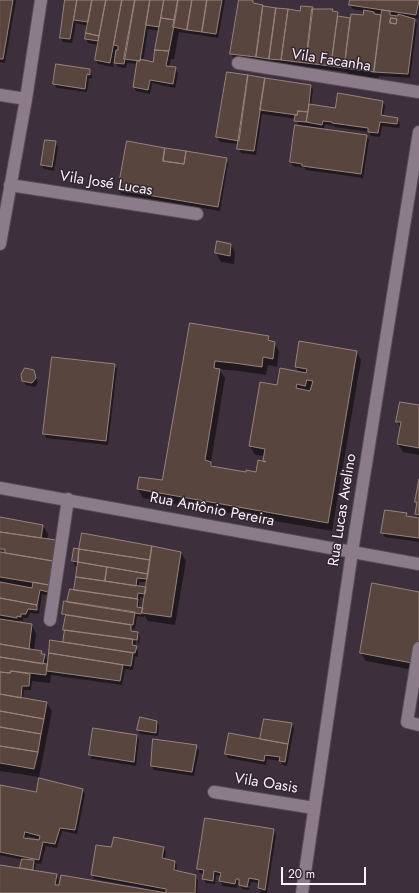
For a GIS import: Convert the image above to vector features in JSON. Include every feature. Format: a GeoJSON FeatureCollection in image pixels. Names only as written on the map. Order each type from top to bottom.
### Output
{"type":"FeatureCollection","features":[{"type":"Feature","properties":{"kind":"street"},"geometry":{"type":"LineString","coordinates":[[0,244],[26,99],[41,0]]}},
{"type":"Feature","properties":{"kind":"street","name":"Vila Facanha"},"geometry":{"type":"LineString","coordinates":[[238,63],[419,92]]}},
{"type":"Feature","properties":{"kind":"street"},"geometry":{"type":"LineString","coordinates":[[0,95],[26,99]]}},
{"type":"Feature","properties":{"kind":"street","name":"Rua Lucas Avelino"},"geometry":{"type":"LineString","coordinates":[[302,893],[352,552],[419,132]]}},
{"type":"Feature","properties":{"kind":"street","name":"Vila José Lucas"},"geometry":{"type":"LineString","coordinates":[[10,185],[197,214]]}},
{"type":"Feature","properties":{"kind":"street","name":"Rua Antônio Pereira"},"geometry":{"type":"LineString","coordinates":[[0,488],[68,499],[419,564]]}},
{"type":"Feature","properties":{"kind":"street"},"geometry":{"type":"LineString","coordinates":[[50,620],[68,499]]}},
{"type":"Feature","properties":{"kind":"street"},"geometry":{"type":"LineString","coordinates":[[419,648],[407,722],[419,725]]}},
{"type":"Feature","properties":{"kind":"street","name":"Vila Oasis"},"geometry":{"type":"LineString","coordinates":[[214,792],[314,808]]}},
{"type":"Feature","properties":{"kind":"building"},"geometry":{"type":"Polygon","coordinates":[[[0,0],[13,0],[3,59],[0,59],[0,0]]]}},
{"type":"Feature","properties":{"kind":"building"},"geometry":{"type":"Polygon","coordinates":[[[65,0],[77,0],[70,39],[60,38],[65,0]]]}},
{"type":"Feature","properties":{"kind":"building"},"geometry":{"type":"Polygon","coordinates":[[[77,0],[92,0],[88,22],[74,20],[77,0]]]}},
{"type":"Feature","properties":{"kind":"building"},"geometry":{"type":"Polygon","coordinates":[[[92,0],[106,0],[99,36],[86,33],[92,0]]]}},
{"type":"Feature","properties":{"kind":"building"},"geometry":{"type":"Polygon","coordinates":[[[106,0],[122,0],[110,63],[95,60],[106,0]]]}},
{"type":"Feature","properties":{"kind":"building"},"geometry":{"type":"Polygon","coordinates":[[[122,0],[135,0],[124,64],[114,63],[116,50],[118,50],[118,46],[114,45],[122,0]]]}},
{"type":"Feature","properties":{"kind":"building"},"geometry":{"type":"Polygon","coordinates":[[[135,0],[150,0],[140,61],[124,59],[135,0]]]}},
{"type":"Feature","properties":{"kind":"building"},"geometry":{"type":"Polygon","coordinates":[[[150,0],[164,0],[159,27],[146,25],[150,0]]]}},
{"type":"Feature","properties":{"kind":"building"},"geometry":{"type":"Polygon","coordinates":[[[164,0],[178,0],[175,20],[161,18],[164,0]]]}},
{"type":"Feature","properties":{"kind":"building"},"geometry":{"type":"Polygon","coordinates":[[[178,0],[192,0],[187,30],[173,27],[178,0]]]}},
{"type":"Feature","properties":{"kind":"building"},"geometry":{"type":"Polygon","coordinates":[[[192,0],[207,0],[202,32],[187,30],[192,0]]]}},
{"type":"Feature","properties":{"kind":"building"},"geometry":{"type":"Polygon","coordinates":[[[207,0],[222,0],[216,34],[202,32],[207,0]]]}},
{"type":"Feature","properties":{"kind":"building"},"geometry":{"type":"Polygon","coordinates":[[[239,0],[253,0],[253,3],[263,5],[256,57],[230,54],[239,0]]]}},
{"type":"Feature","properties":{"kind":"building"},"geometry":{"type":"Polygon","coordinates":[[[350,0],[419,0],[416,15],[349,5],[350,0]]]}},
{"type":"Feature","properties":{"kind":"building"},"geometry":{"type":"Polygon","coordinates":[[[263,6],[276,8],[269,59],[256,57],[263,6]]]}},
{"type":"Feature","properties":{"kind":"building"},"geometry":{"type":"Polygon","coordinates":[[[301,6],[313,7],[306,63],[281,60],[288,9],[300,11],[301,6]]]}},
{"type":"Feature","properties":{"kind":"building"},"geometry":{"type":"Polygon","coordinates":[[[276,8],[288,9],[281,60],[269,59],[276,8]]]}},
{"type":"Feature","properties":{"kind":"building"},"geometry":{"type":"Polygon","coordinates":[[[312,9],[333,9],[332,11],[338,12],[331,66],[306,63],[312,9]]]}},
{"type":"Feature","properties":{"kind":"building"},"geometry":{"type":"Polygon","coordinates":[[[364,10],[381,15],[374,72],[344,68],[351,14],[363,15],[364,10]]]}},
{"type":"Feature","properties":{"kind":"building"},"geometry":{"type":"Polygon","coordinates":[[[382,10],[390,11],[390,15],[398,16],[398,14],[415,19],[408,74],[374,72],[382,10]],[[391,18],[390,23],[396,24],[397,19],[391,18]]]}},
{"type":"Feature","properties":{"kind":"building"},"geometry":{"type":"Polygon","coordinates":[[[338,16],[350,18],[344,68],[331,66],[338,16]]]}},
{"type":"Feature","properties":{"kind":"building"},"geometry":{"type":"Polygon","coordinates":[[[161,18],[175,20],[169,51],[155,50],[161,18]]]}},
{"type":"Feature","properties":{"kind":"building"},"geometry":{"type":"Polygon","coordinates":[[[391,18],[397,19],[396,24],[390,23],[391,18]]]}},
{"type":"Feature","properties":{"kind":"building"},"geometry":{"type":"Polygon","coordinates":[[[86,33],[99,36],[98,41],[85,39],[86,33]]]}},
{"type":"Feature","properties":{"kind":"building"},"geometry":{"type":"Polygon","coordinates":[[[155,50],[169,51],[166,66],[176,67],[173,84],[150,80],[148,90],[133,87],[137,61],[140,61],[140,59],[153,62],[155,50]]]}},
{"type":"Feature","properties":{"kind":"building"},"geometry":{"type":"Polygon","coordinates":[[[56,64],[90,69],[90,75],[87,74],[85,89],[53,84],[56,64]]]}},
{"type":"Feature","properties":{"kind":"building"},"geometry":{"type":"Polygon","coordinates":[[[227,72],[248,75],[239,141],[216,137],[227,72]]]}},
{"type":"Feature","properties":{"kind":"building"},"geometry":{"type":"Polygon","coordinates":[[[248,75],[265,78],[254,151],[237,149],[248,75]]]}},
{"type":"Feature","properties":{"kind":"building"},"geometry":{"type":"Polygon","coordinates":[[[265,78],[311,85],[308,112],[298,111],[297,115],[260,110],[265,78]]]}},
{"type":"Feature","properties":{"kind":"building"},"geometry":{"type":"Polygon","coordinates":[[[338,93],[383,101],[381,115],[398,118],[397,124],[380,122],[378,133],[368,132],[368,128],[332,122],[323,121],[322,125],[306,122],[309,104],[335,108],[338,93]]]}},
{"type":"Feature","properties":{"kind":"building"},"geometry":{"type":"Polygon","coordinates":[[[298,111],[308,112],[306,122],[294,121],[295,115],[297,115],[298,111]]]}},
{"type":"Feature","properties":{"kind":"building"},"geometry":{"type":"Polygon","coordinates":[[[295,125],[367,135],[361,174],[302,166],[302,164],[290,162],[295,125]]]}},
{"type":"Feature","properties":{"kind":"building"},"geometry":{"type":"Polygon","coordinates":[[[45,140],[56,141],[52,167],[41,165],[45,140]]]}},
{"type":"Feature","properties":{"kind":"building"},"geometry":{"type":"Polygon","coordinates":[[[127,141],[165,148],[163,161],[184,164],[186,151],[227,158],[218,207],[118,190],[127,141]]]}},
{"type":"Feature","properties":{"kind":"building"},"geometry":{"type":"Polygon","coordinates":[[[165,148],[186,151],[184,164],[163,161],[165,148]]]}},
{"type":"Feature","properties":{"kind":"building"},"geometry":{"type":"Polygon","coordinates":[[[217,241],[231,244],[230,256],[215,253],[217,241]]]}},
{"type":"Feature","properties":{"kind":"building"},"geometry":{"type":"Polygon","coordinates":[[[190,323],[269,336],[268,340],[275,342],[273,359],[263,357],[262,367],[215,361],[214,368],[220,369],[205,460],[211,462],[211,466],[246,472],[246,470],[256,472],[258,460],[266,462],[263,460],[265,449],[249,446],[260,382],[277,385],[280,368],[306,373],[307,369],[295,367],[299,341],[357,351],[328,523],[137,489],[139,477],[162,480],[190,323]],[[307,380],[305,386],[297,384],[296,388],[310,391],[313,381],[307,380]]]}},
{"type":"Feature","properties":{"kind":"building"},"geometry":{"type":"Polygon","coordinates":[[[52,357],[115,364],[106,441],[43,434],[52,357]]]}},
{"type":"Feature","properties":{"kind":"building"},"geometry":{"type":"Polygon","coordinates":[[[25,368],[34,370],[36,378],[32,383],[22,381],[21,375],[25,368]]]}},
{"type":"Feature","properties":{"kind":"building"},"geometry":{"type":"Polygon","coordinates":[[[400,402],[419,405],[419,448],[397,444],[401,422],[396,422],[400,402]]]}},
{"type":"Feature","properties":{"kind":"building"},"geometry":{"type":"Polygon","coordinates":[[[419,479],[419,515],[415,514],[417,502],[415,502],[419,479]]]}},
{"type":"Feature","properties":{"kind":"building"},"geometry":{"type":"Polygon","coordinates":[[[385,510],[407,513],[406,516],[419,518],[419,538],[381,533],[385,510]]]}},
{"type":"Feature","properties":{"kind":"building"},"geometry":{"type":"Polygon","coordinates":[[[0,517],[43,525],[41,538],[0,532],[0,517]]]}},
{"type":"Feature","properties":{"kind":"building"},"geometry":{"type":"Polygon","coordinates":[[[0,532],[56,540],[53,561],[5,553],[5,549],[0,549],[0,532]]]}},
{"type":"Feature","properties":{"kind":"building"},"geometry":{"type":"Polygon","coordinates":[[[82,533],[152,546],[150,560],[79,549],[82,533]]]}},
{"type":"Feature","properties":{"kind":"building"},"geometry":{"type":"Polygon","coordinates":[[[152,546],[181,552],[171,617],[142,613],[152,546]]]}},
{"type":"Feature","properties":{"kind":"building"},"geometry":{"type":"Polygon","coordinates":[[[74,548],[79,549],[78,562],[72,561],[74,548]]]}},
{"type":"Feature","properties":{"kind":"building"},"geometry":{"type":"Polygon","coordinates":[[[79,549],[150,560],[148,574],[78,562],[79,549]]]}},
{"type":"Feature","properties":{"kind":"building"},"geometry":{"type":"Polygon","coordinates":[[[0,552],[53,561],[49,585],[0,577],[0,552]]]}},
{"type":"Feature","properties":{"kind":"building"},"geometry":{"type":"Polygon","coordinates":[[[78,562],[107,567],[105,581],[76,577],[78,562]]]}},
{"type":"Feature","properties":{"kind":"building"},"geometry":{"type":"Polygon","coordinates":[[[107,567],[148,574],[147,579],[137,578],[136,586],[105,581],[107,567]]]}},
{"type":"Feature","properties":{"kind":"building"},"geometry":{"type":"Polygon","coordinates":[[[76,577],[146,587],[145,594],[138,593],[137,599],[74,590],[76,577]]]}},
{"type":"Feature","properties":{"kind":"building"},"geometry":{"type":"Polygon","coordinates":[[[0,582],[32,588],[33,582],[49,585],[48,592],[40,590],[37,605],[0,598],[0,582]]]}},
{"type":"Feature","properties":{"kind":"building"},"geometry":{"type":"Polygon","coordinates":[[[372,583],[419,592],[419,654],[417,664],[360,653],[372,583]]]}},
{"type":"Feature","properties":{"kind":"building"},"geometry":{"type":"Polygon","coordinates":[[[70,589],[138,599],[137,607],[143,608],[141,614],[67,602],[70,589]]]}},
{"type":"Feature","properties":{"kind":"building"},"geometry":{"type":"Polygon","coordinates":[[[0,598],[37,605],[37,610],[28,609],[26,614],[21,614],[21,617],[17,616],[17,618],[0,615],[0,598]]]}},
{"type":"Feature","properties":{"kind":"building"},"geometry":{"type":"Polygon","coordinates":[[[64,601],[135,612],[133,625],[62,614],[64,601]]]}},
{"type":"Feature","properties":{"kind":"building"},"geometry":{"type":"Polygon","coordinates":[[[66,615],[131,625],[131,631],[138,632],[137,640],[63,630],[66,615]]]}},
{"type":"Feature","properties":{"kind":"building"},"geometry":{"type":"Polygon","coordinates":[[[0,619],[32,624],[29,649],[0,644],[0,619]]]}},
{"type":"Feature","properties":{"kind":"building"},"geometry":{"type":"Polygon","coordinates":[[[65,630],[133,639],[132,645],[137,646],[135,653],[63,642],[65,630]]]}},
{"type":"Feature","properties":{"kind":"building"},"geometry":{"type":"Polygon","coordinates":[[[50,640],[133,653],[131,666],[49,653],[50,640]]]}},
{"type":"Feature","properties":{"kind":"building"},"geometry":{"type":"Polygon","coordinates":[[[0,644],[42,651],[41,654],[45,654],[43,664],[0,657],[0,644]]]}},
{"type":"Feature","properties":{"kind":"building"},"geometry":{"type":"Polygon","coordinates":[[[49,653],[123,665],[120,681],[47,671],[49,653]]]}},
{"type":"Feature","properties":{"kind":"building"},"geometry":{"type":"Polygon","coordinates":[[[0,657],[47,664],[46,675],[11,671],[10,673],[0,672],[0,657]]]}},
{"type":"Feature","properties":{"kind":"building"},"geometry":{"type":"Polygon","coordinates":[[[11,671],[30,674],[29,686],[22,686],[21,698],[0,694],[0,672],[10,673],[11,671]]]}},
{"type":"Feature","properties":{"kind":"building"},"geometry":{"type":"Polygon","coordinates":[[[0,694],[47,702],[44,719],[0,711],[0,694]]]}},
{"type":"Feature","properties":{"kind":"building"},"geometry":{"type":"Polygon","coordinates":[[[0,711],[44,719],[41,734],[0,727],[0,711]]]}},
{"type":"Feature","properties":{"kind":"building"},"geometry":{"type":"Polygon","coordinates":[[[140,717],[157,721],[156,733],[137,730],[140,717]]]}},
{"type":"Feature","properties":{"kind":"building"},"geometry":{"type":"Polygon","coordinates":[[[264,719],[292,723],[288,744],[260,739],[264,719]]]}},
{"type":"Feature","properties":{"kind":"building"},"geometry":{"type":"Polygon","coordinates":[[[0,727],[41,734],[38,752],[0,746],[0,727]]]}},
{"type":"Feature","properties":{"kind":"building"},"geometry":{"type":"Polygon","coordinates":[[[93,728],[137,735],[134,762],[89,755],[93,728]]]}},
{"type":"Feature","properties":{"kind":"building"},"geometry":{"type":"Polygon","coordinates":[[[229,733],[288,744],[285,762],[279,761],[280,757],[265,755],[264,761],[225,754],[229,733]]]}},
{"type":"Feature","properties":{"kind":"building"},"geometry":{"type":"Polygon","coordinates":[[[153,739],[197,745],[192,772],[151,766],[153,739]]]}},
{"type":"Feature","properties":{"kind":"building"},"geometry":{"type":"Polygon","coordinates":[[[0,746],[38,752],[34,769],[0,763],[0,746]]]}},
{"type":"Feature","properties":{"kind":"building"},"geometry":{"type":"Polygon","coordinates":[[[39,778],[83,789],[75,830],[60,828],[55,844],[43,842],[39,860],[0,852],[0,785],[36,792],[39,778]],[[25,832],[24,838],[39,840],[40,836],[25,832]]]}},
{"type":"Feature","properties":{"kind":"building"},"geometry":{"type":"Polygon","coordinates":[[[205,818],[274,829],[265,890],[258,888],[259,880],[249,878],[247,887],[239,885],[239,879],[236,879],[235,884],[219,881],[221,873],[214,871],[213,881],[202,879],[204,870],[197,869],[205,818]]]}},
{"type":"Feature","properties":{"kind":"building"},"geometry":{"type":"Polygon","coordinates":[[[114,837],[164,847],[162,858],[175,861],[174,870],[196,875],[195,893],[166,893],[166,889],[91,875],[96,845],[111,847],[114,837]]]}},
{"type":"Feature","properties":{"kind":"building"},"geometry":{"type":"Polygon","coordinates":[[[22,859],[34,860],[33,870],[20,868],[22,859]]]}},
{"type":"Feature","properties":{"kind":"building"},"geometry":{"type":"Polygon","coordinates":[[[0,865],[57,874],[55,885],[59,885],[61,875],[167,893],[0,893],[0,865]]]}}]}
